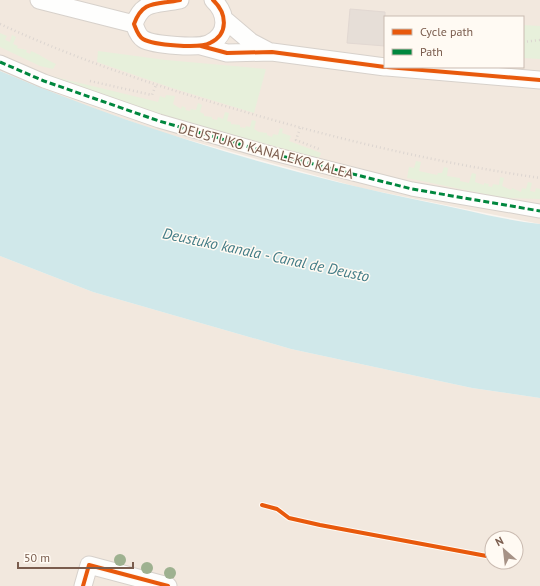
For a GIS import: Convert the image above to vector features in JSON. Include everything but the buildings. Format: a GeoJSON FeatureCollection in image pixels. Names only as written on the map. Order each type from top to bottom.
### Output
{"type":"FeatureCollection","features":[{"type":"Feature","properties":{"kind":"street"},"geometry":{"type":"LineString","coordinates":[[39,0],[134,24]]}},
{"type":"Feature","properties":{"kind":"street"},"geometry":{"type":"LineString","coordinates":[[180,0],[144,5],[138,12],[134,24],[143,40],[201,46],[227,53],[272,52],[384,67]]}},
{"type":"Feature","properties":{"kind":"street"},"geometry":{"type":"LineString","coordinates":[[201,46],[210,43],[222,33],[221,6]]}},
{"type":"Feature","properties":{"kind":"street"},"geometry":{"type":"LineString","coordinates":[[221,6],[251,42],[272,52]]}},
{"type":"Feature","properties":{"kind":"street","name":"DEUSTUKO KANALEKO KALEA"},"geometry":{"type":"LineString","coordinates":[[0,62],[44,81],[159,121],[274,154],[412,189],[540,211]]}},
{"type":"Feature","properties":{"kind":"street"},"geometry":{"type":"LineString","coordinates":[[398,68],[540,80]]}},
{"type":"Feature","properties":{"kind":"street"},"geometry":{"type":"LineString","coordinates":[[83,586],[89,565],[168,586]]}},
{"type":"Feature","properties":{"kind":"path"},"geometry":{"type":"LineString","coordinates":[[0,24],[52,48],[156,85],[289,125],[438,161],[540,178]]}},
{"type":"Feature","properties":{"kind":"path"},"geometry":{"type":"LineString","coordinates":[[524,42],[540,40]]}},
{"type":"Feature","properties":{"kind":"path"},"geometry":{"type":"LineString","coordinates":[[84,79],[152,95],[156,85]]}},
{"type":"Feature","properties":{"kind":"shaded area"},"geometry":{"type":"Polygon","coordinates":[[[0,0],[540,0],[540,224],[361,188],[164,133],[64,98],[0,71],[0,0]]]}},
{"type":"Feature","properties":{"kind":"shaded area"},"geometry":{"type":"Polygon","coordinates":[[[0,256],[93,292],[291,349],[472,388],[540,398],[540,586],[0,586],[0,256]]]}},
{"type":"Feature","properties":{"kind":"green space"},"geometry":{"type":"Polygon","coordinates":[[[524,25],[540,26],[540,59],[524,58],[524,25]]]}},
{"type":"Feature","properties":{"kind":"green space"},"geometry":{"type":"Polygon","coordinates":[[[0,33],[7,36],[5,40],[10,42],[12,35],[16,37],[13,44],[18,46],[17,48],[27,50],[26,52],[30,54],[31,51],[56,64],[53,69],[40,66],[0,47],[0,33]]]}},
{"type":"Feature","properties":{"kind":"green space"},"geometry":{"type":"Polygon","coordinates":[[[98,51],[166,60],[266,69],[254,113],[172,88],[97,62],[98,51]]]}},
{"type":"Feature","properties":{"kind":"green space"},"geometry":{"type":"Polygon","coordinates":[[[51,76],[158,102],[160,96],[165,98],[166,95],[175,96],[173,104],[181,109],[182,106],[186,108],[185,110],[196,110],[198,103],[202,105],[200,112],[204,114],[204,116],[212,117],[212,119],[217,120],[218,117],[223,119],[225,112],[229,113],[227,121],[231,122],[231,124],[240,125],[240,127],[245,128],[246,126],[250,127],[252,120],[256,121],[254,129],[259,132],[267,133],[267,135],[272,137],[273,134],[278,135],[280,128],[283,129],[282,133],[291,136],[289,141],[321,153],[319,158],[191,124],[68,85],[51,76]]]}},
{"type":"Feature","properties":{"kind":"green space"},"geometry":{"type":"Polygon","coordinates":[[[416,161],[421,162],[419,171],[437,175],[438,173],[442,173],[444,167],[448,168],[447,176],[460,178],[460,181],[469,183],[472,173],[476,174],[475,182],[484,185],[484,183],[489,184],[488,186],[492,187],[493,184],[499,185],[500,177],[504,178],[502,186],[521,192],[522,188],[526,189],[528,182],[532,183],[530,191],[535,192],[536,188],[540,189],[540,199],[504,198],[407,178],[409,167],[414,168],[416,161]]]}},
{"type":"Feature","properties":{"kind":"water","name":"Deustuko kanala - Canal de Deusto"},"geometry":{"type":"Polygon","coordinates":[[[0,71],[104,112],[264,163],[372,190],[497,217],[540,224],[540,398],[472,388],[291,349],[93,292],[0,256],[0,71]]]}},
{"type":"Feature","properties":{"kind":"marked path"},"geometry":{"type":"LineString","coordinates":[[0,62],[44,81],[159,121],[274,154],[412,189],[540,211]]}},
{"type":"Feature","properties":{"kind":"cycle path"},"geometry":{"type":"LineString","coordinates":[[180,0],[157,3],[146,7],[141,11],[134,24],[141,38],[156,43],[176,46],[197,46],[210,43],[220,34],[224,23],[221,11],[213,0]]}},
{"type":"Feature","properties":{"kind":"cycle path"},"geometry":{"type":"LineString","coordinates":[[201,46],[227,53],[272,52],[384,67]]}},
{"type":"Feature","properties":{"kind":"cycle path"},"geometry":{"type":"LineString","coordinates":[[399,68],[540,80]]}},
{"type":"Feature","properties":{"kind":"cycle path"},"geometry":{"type":"LineString","coordinates":[[262,505],[277,509],[289,518],[484,556]]}},
{"type":"Feature","properties":{"kind":"cycle path"},"geometry":{"type":"LineString","coordinates":[[83,586],[89,565],[168,586]]}}]}
